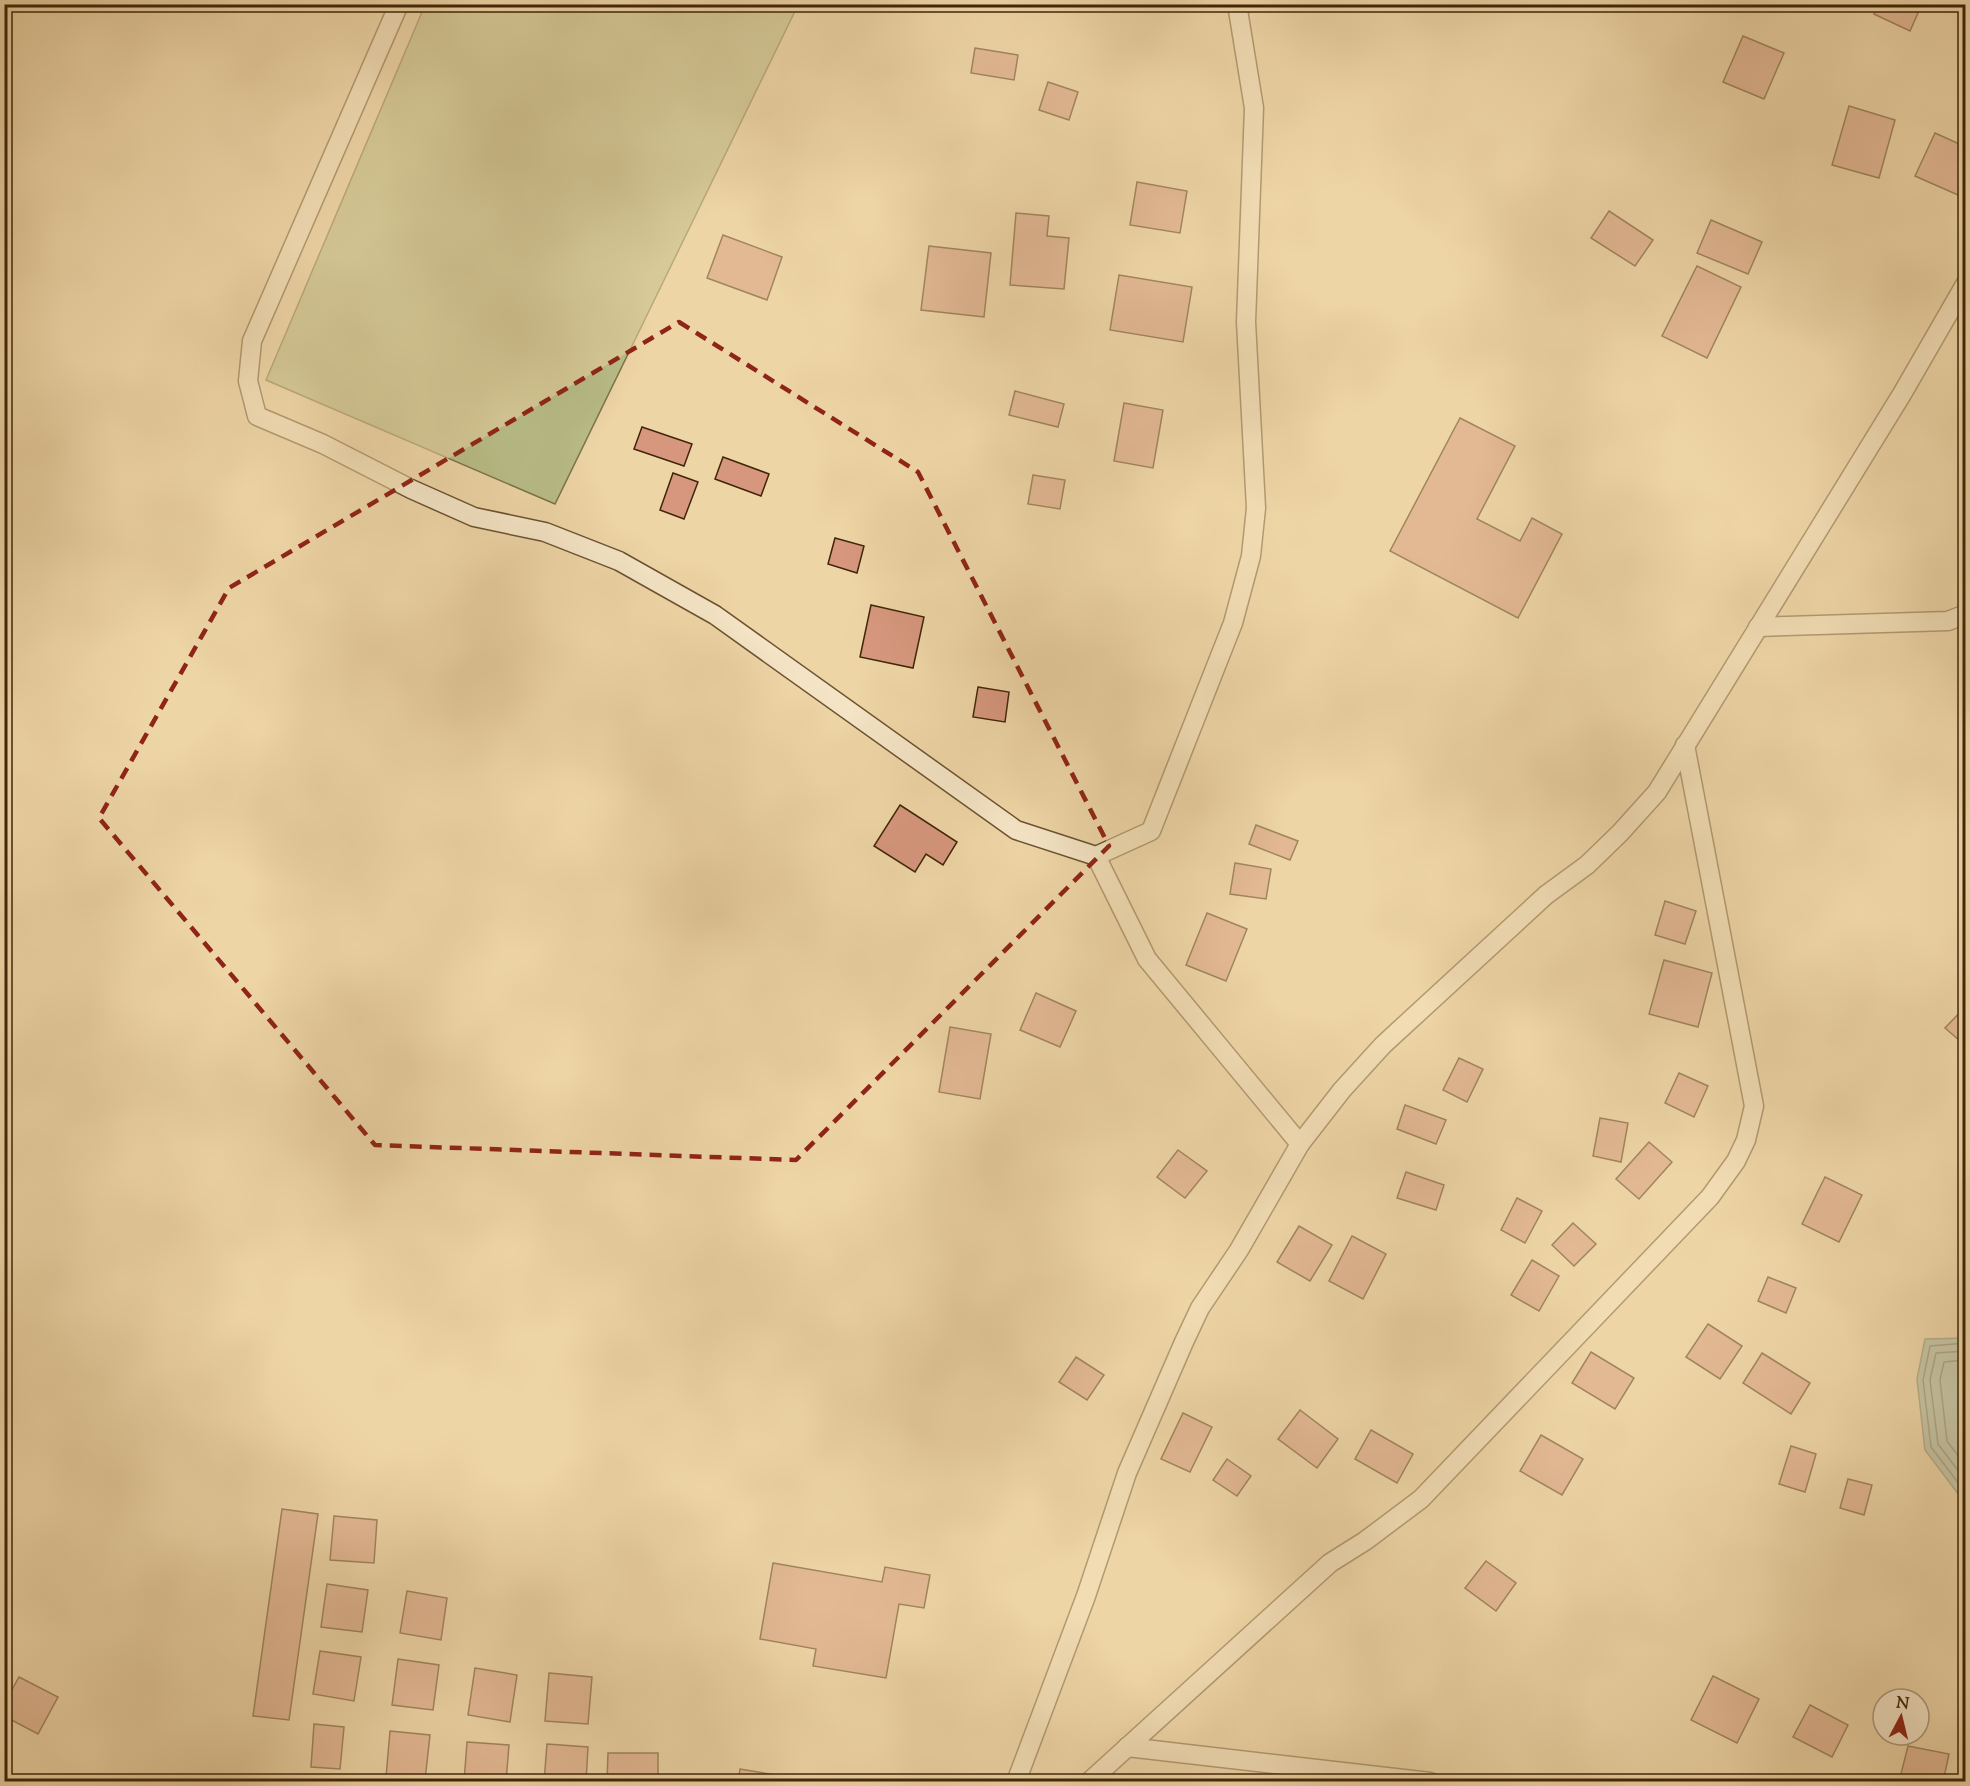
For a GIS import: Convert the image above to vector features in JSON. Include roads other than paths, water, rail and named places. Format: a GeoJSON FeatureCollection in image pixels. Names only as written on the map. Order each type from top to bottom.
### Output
{"type":"FeatureCollection","features":[{"type":"Feature","properties":{"kind":"lane"},"geometry":{"type":"LineString","coordinates":[[399,4],[252,341],[248,381],[257,416],[323,444],[411,489],[474,517],[545,531],[619,561],[715,615],[1016,830],[1096,856],[1151,831],[1233,623],[1251,556],[1256,508],[1246,322],[1254,108],[1237,4]]}},
{"type":"Feature","properties":{"kind":"lane"},"geometry":{"type":"LineString","coordinates":[[1016,1782],[1086,1596],[1127,1473],[1184,1342],[1200,1308],[1239,1250],[1300,1144],[1342,1090],[1383,1045],[1546,895],[1587,864],[1620,833],[1657,792],[1895,404],[1965,283]]}},
{"type":"Feature","properties":{"kind":"lane"},"geometry":{"type":"LineString","coordinates":[[1758,627],[1948,621],[1965,614]]}},
{"type":"Feature","properties":{"kind":"lane"},"geometry":{"type":"LineString","coordinates":[[1089,1782],[1330,1563],[1365,1541],[1421,1499],[1710,1197],[1736,1161],[1746,1140],[1754,1106],[1685,745]]}},
{"type":"Feature","properties":{"kind":"lane"},"geometry":{"type":"LineString","coordinates":[[1096,856],[1148,959],[1300,1144]]}},
{"type":"Feature","properties":{"kind":"lane"},"geometry":{"type":"LineString","coordinates":[[1127,1747],[1430,1782]]}},
{"type":"Feature","properties":{"kind":"water"},"geometry":{"type":"Polygon","coordinates":[[[1966,1338],[1965,1503],[1925,1450],[1917,1379],[1925,1339],[1966,1338]]]}}]}
